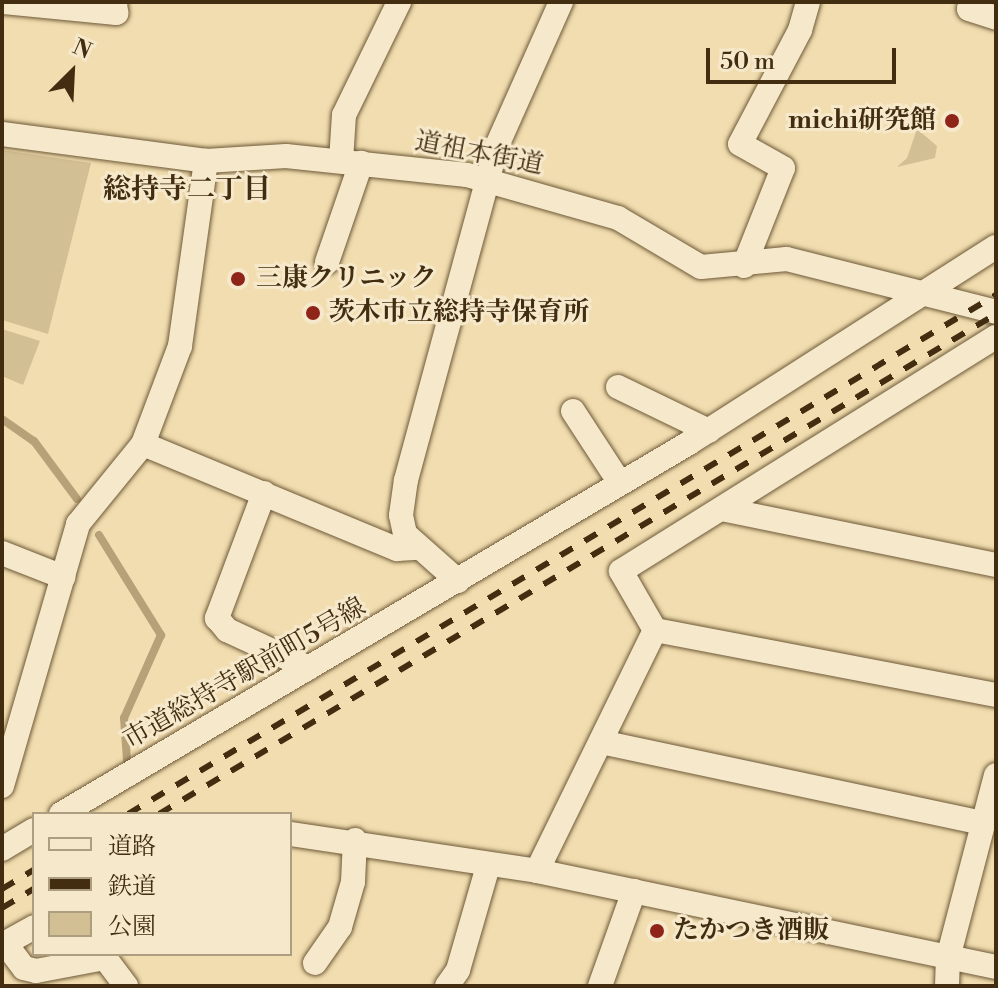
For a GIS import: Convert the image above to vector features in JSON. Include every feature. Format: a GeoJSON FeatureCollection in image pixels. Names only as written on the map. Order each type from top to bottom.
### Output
{"type":"FeatureCollection","features":[{"type":"Feature","properties":{"kind":"street"},"geometry":{"type":"LineString","coordinates":[[4,2],[116,13],[115,2]]}},
{"type":"Feature","properties":{"kind":"street"},"geometry":{"type":"LineString","coordinates":[[327,262],[351,162],[344,115],[399,2]]}},
{"type":"Feature","properties":{"kind":"street"},"geometry":{"type":"LineString","coordinates":[[458,581],[414,548],[401,515],[406,480],[496,148],[561,2]]}},
{"type":"Feature","properties":{"kind":"street"},"geometry":{"type":"LineString","coordinates":[[744,266],[783,168],[740,144],[800,30],[808,2]]}},
{"type":"Feature","properties":{"kind":"street"},"geometry":{"type":"LineString","coordinates":[[971,2],[969,9],[996,18]]}},
{"type":"Feature","properties":{"kind":"street","name":"道祖本街道"},"geometry":{"type":"LineString","coordinates":[[2,134],[206,161],[286,156],[487,180],[618,218],[701,267],[744,266],[787,259],[996,312]]}},
{"type":"Feature","properties":{"kind":"street"},"geometry":{"type":"LineString","coordinates":[[2,786],[8,748],[78,524],[143,444],[180,346],[206,161]]}},
{"type":"Feature","properties":{"kind":"street","name":"市道総持寺駅前町5号線"},"geometry":{"type":"LineString","coordinates":[[64,812],[709,431],[996,247]]}},
{"type":"Feature","properties":{"kind":"street"},"geometry":{"type":"LineString","coordinates":[[996,337],[726,510],[621,571],[655,630],[996,695]]}},
{"type":"Feature","properties":{"kind":"street"},"geometry":{"type":"LineString","coordinates":[[618,387],[709,431]]}},
{"type":"Feature","properties":{"kind":"street"},"geometry":{"type":"LineString","coordinates":[[573,411],[620,483]]}},
{"type":"Feature","properties":{"kind":"street"},"geometry":{"type":"LineString","coordinates":[[143,444],[397,549],[414,548]]}},
{"type":"Feature","properties":{"kind":"street"},"geometry":{"type":"LineString","coordinates":[[264,493],[217,618],[227,630],[309,668]]}},
{"type":"Feature","properties":{"kind":"street"},"geometry":{"type":"LineString","coordinates":[[726,510],[996,565]]}},
{"type":"Feature","properties":{"kind":"street"},"geometry":{"type":"LineString","coordinates":[[2,553],[63,577]]}},
{"type":"Feature","properties":{"kind":"street"},"geometry":{"type":"LineString","coordinates":[[537,871],[655,630]]}},
{"type":"Feature","properties":{"kind":"street"},"geometry":{"type":"LineString","coordinates":[[601,742],[982,823]]}},
{"type":"Feature","properties":{"kind":"street"},"geometry":{"type":"LineString","coordinates":[[947,986],[948,958],[994,785]]}},
{"type":"Feature","properties":{"kind":"street"},"geometry":{"type":"LineString","coordinates":[[2,849],[32,831]]}},
{"type":"Feature","properties":{"kind":"street"},"geometry":{"type":"LineString","coordinates":[[292,834],[355,840],[488,866],[537,871],[996,967]]}},
{"type":"Feature","properties":{"kind":"street"},"geometry":{"type":"LineString","coordinates":[[315,963],[340,927],[353,882],[355,840]]}},
{"type":"Feature","properties":{"kind":"street"},"geometry":{"type":"LineString","coordinates":[[447,986],[458,970],[488,866]]}},
{"type":"Feature","properties":{"kind":"street"},"geometry":{"type":"LineString","coordinates":[[600,986],[634,891]]}},
{"type":"Feature","properties":{"kind":"street"},"geometry":{"type":"LineString","coordinates":[[32,928],[4,944],[24,968],[36,971],[105,958],[126,986]]}},
{"type":"Feature","properties":{"kind":"green space"},"geometry":{"type":"Polygon","coordinates":[[[917,129],[937,146],[935,158],[897,167],[907,158],[917,129]]]}},
{"type":"Feature","properties":{"kind":"green space"},"geometry":{"type":"Polygon","coordinates":[[[2,150],[91,163],[48,334],[2,320],[2,150]]]}},
{"type":"Feature","properties":{"kind":"green space"},"geometry":{"type":"Polygon","coordinates":[[[2,329],[40,341],[23,385],[2,376],[2,329]]]}},
{"type":"Feature","properties":{"kind":"waterway"},"geometry":{"type":"LineString","coordinates":[[2,419],[34,441],[77,499]]}},
{"type":"Feature","properties":{"kind":"waterway"},"geometry":{"type":"LineString","coordinates":[[99,535],[161,635],[124,718],[127,760]]}},
{"type":"Feature","properties":{"kind":"railway"},"geometry":{"type":"LineString","coordinates":[[131,812],[996,295]]}},
{"type":"Feature","properties":{"kind":"railway"},"geometry":{"type":"LineString","coordinates":[[162,812],[996,314]]}},
{"type":"Feature","properties":{"kind":"railway"},"geometry":{"type":"LineString","coordinates":[[2,889],[32,871]]}},
{"type":"Feature","properties":{"kind":"railway"},"geometry":{"type":"LineString","coordinates":[[2,908],[32,890]]}},
{"type":"Feature","properties":{"kind":"place","name":"michi研究館"},"geometry":{"type":"Point","coordinates":[952,121]}},
{"type":"Feature","properties":{"kind":"place","name":"三康クリニック"},"geometry":{"type":"Point","coordinates":[238,279]}},
{"type":"Feature","properties":{"kind":"place","name":"茨木市立総持寺保育所"},"geometry":{"type":"Point","coordinates":[313,313]}},
{"type":"Feature","properties":{"kind":"place","name":"たかつき酒販"},"geometry":{"type":"Point","coordinates":[657,931]}},
{"type":"Feature","properties":{"kind":"district","name":"総持寺二丁目"},"geometry":{"type":"Point","coordinates":[187,190]}}]}
